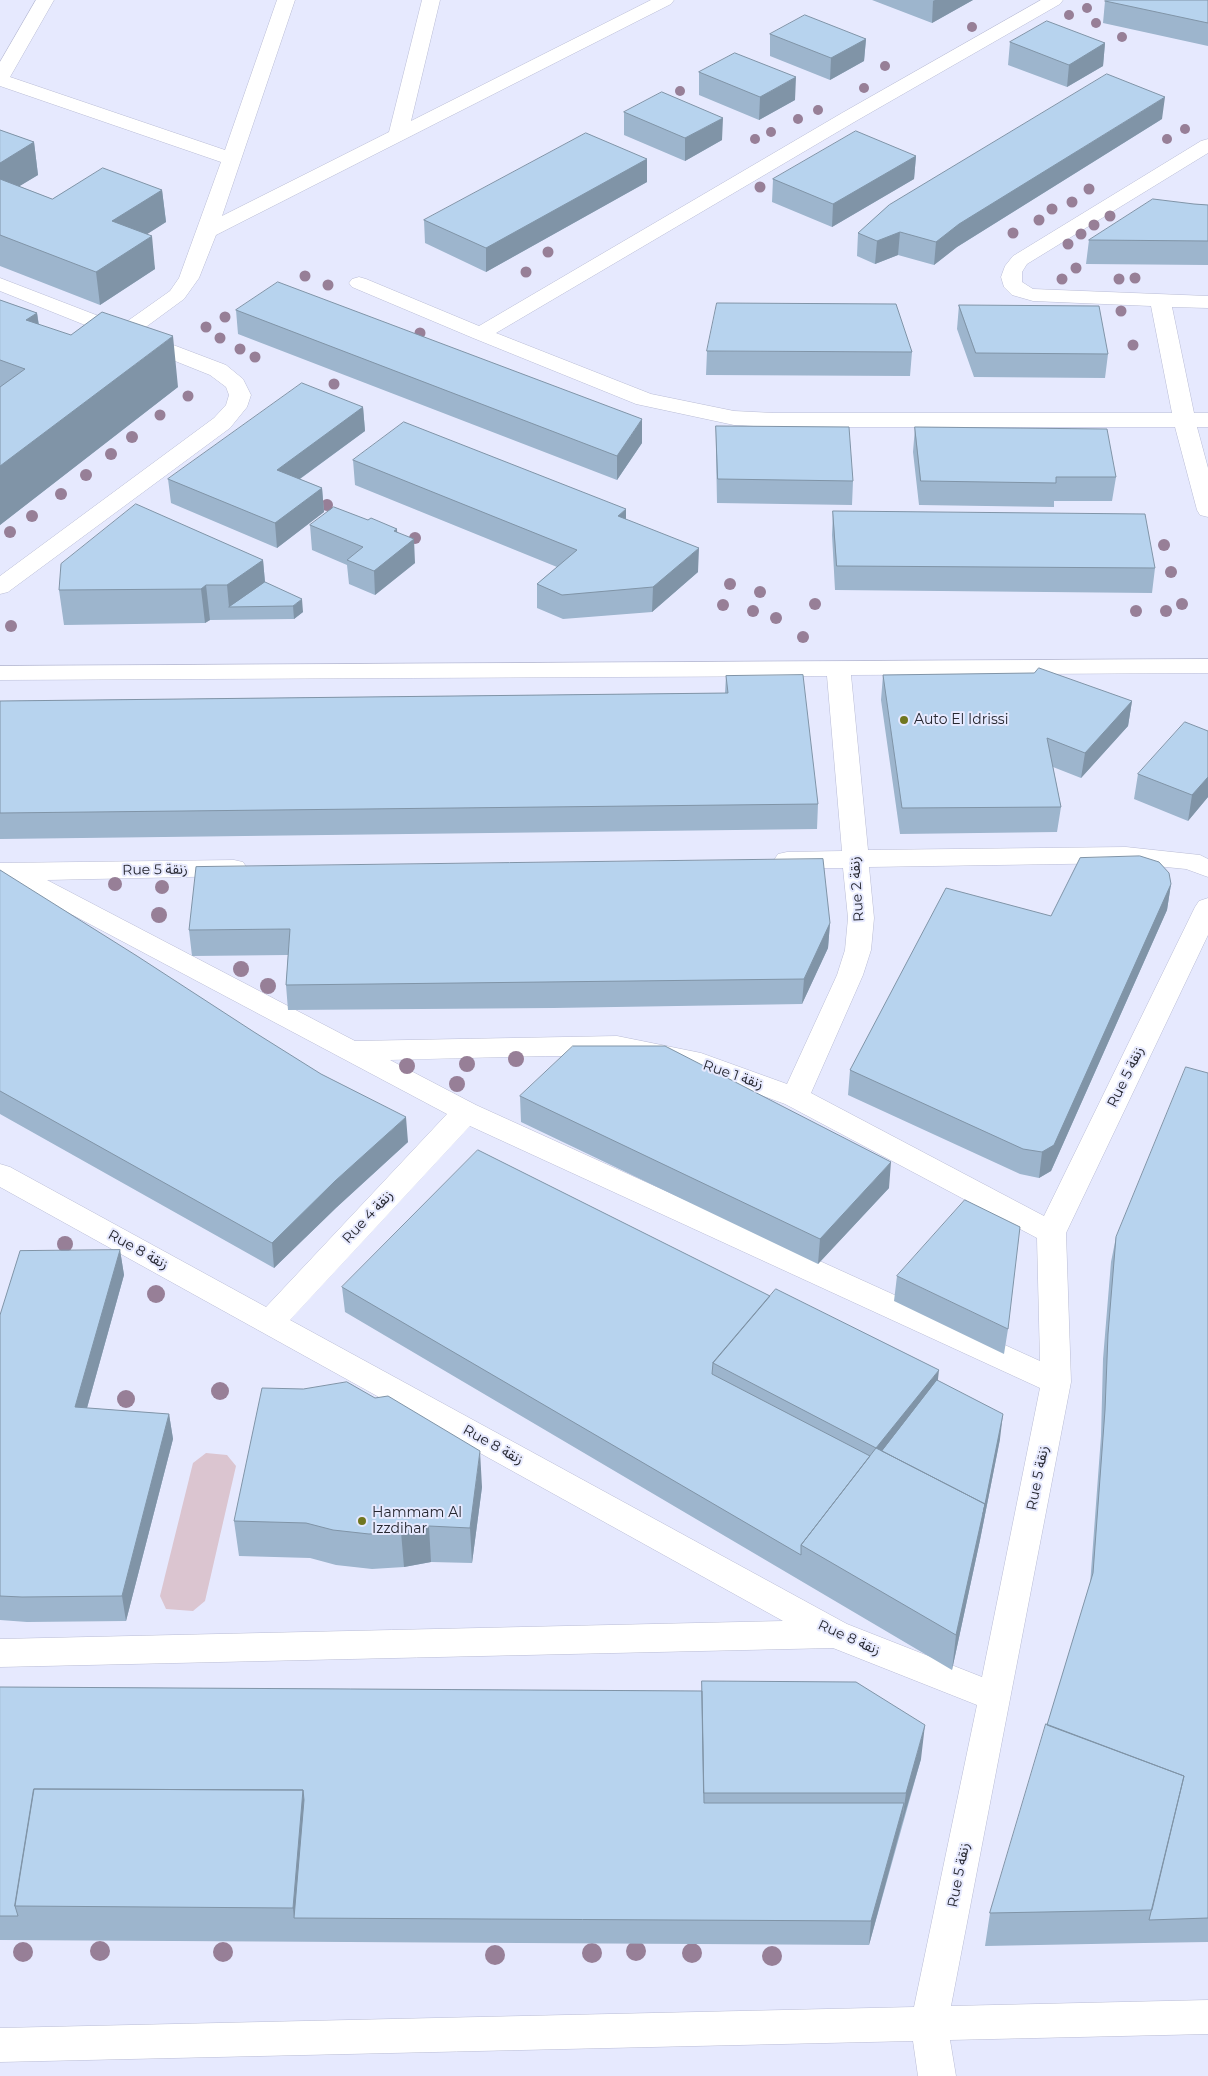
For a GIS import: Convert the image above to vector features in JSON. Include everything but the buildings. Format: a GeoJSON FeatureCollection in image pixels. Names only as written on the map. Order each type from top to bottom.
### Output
{"type":"FeatureCollection","features":[{"type":"Feature","properties":{"kind":"street"},"geometry":{"type":"LineString","coordinates":[[44,0],[0,79],[232,159]]}},
{"type":"Feature","properties":{"kind":"street"},"geometry":{"type":"LineString","coordinates":[[126,332],[177,295],[189,278],[207,232],[286,0]]}},
{"type":"Feature","properties":{"kind":"street"},"geometry":{"type":"LineString","coordinates":[[398,136],[431,0]]}},
{"type":"Feature","properties":{"kind":"street"},"geometry":{"type":"LineString","coordinates":[[207,232],[665,0]]}},
{"type":"Feature","properties":{"kind":"street"},"geometry":{"type":"LineString","coordinates":[[480,334],[840,122],[1054,0]]}},
{"type":"Feature","properties":{"kind":"street"},"geometry":{"type":"LineString","coordinates":[[1208,145],[1020,260],[1011,273],[1011,282],[1017,290],[1028,294],[1208,302]]}},
{"type":"Feature","properties":{"kind":"street"},"geometry":{"type":"LineString","coordinates":[[359,283],[480,334],[644,399],[734,418],[774,420],[1208,420]]}},
{"type":"Feature","properties":{"kind":"street"},"geometry":{"type":"LineString","coordinates":[[0,284],[126,332],[218,370],[236,384],[240,395],[236,407],[222,423],[0,587]]}},
{"type":"Feature","properties":{"kind":"street"},"geometry":{"type":"LineString","coordinates":[[1160,299],[1184,420],[1208,510]]}},
{"type":"Feature","properties":{"kind":"street"},"geometry":{"type":"LineString","coordinates":[[0,673],[1208,666]]}},
{"type":"Feature","properties":{"kind":"street","name":"Rue 2 زنقة"},"geometry":{"type":"LineString","coordinates":[[796,1097],[840,1002],[858,950],[861,918],[838,669]]}},
{"type":"Feature","properties":{"kind":"street"},"geometry":{"type":"LineString","coordinates":[[766,860],[1126,855],[1192,861],[1208,869]]}},
{"type":"Feature","properties":{"kind":"street","name":"Rue 5 زنقة"},"geometry":{"type":"LineString","coordinates":[[6,872],[260,868]]}},
{"type":"Feature","properties":{"kind":"street"},"geometry":{"type":"LineString","coordinates":[[6,872],[466,1112],[1056,1382]]}},
{"type":"Feature","properties":{"kind":"street","name":"Rue 5 زنقة"},"geometry":{"type":"LineString","coordinates":[[937,2076],[929,2025],[996,1697],[1056,1382],[1051,1233],[1208,907]]}},
{"type":"Feature","properties":{"kind":"street","name":"Rue 1 زنقة"},"geometry":{"type":"LineString","coordinates":[[351,1051],[617,1046],[701,1063],[796,1097],[1051,1233]]}},
{"type":"Feature","properties":{"kind":"street","name":"Rue 4 زنقة"},"geometry":{"type":"LineString","coordinates":[[270,1322],[466,1112]]}},
{"type":"Feature","properties":{"kind":"street","name":"Rue 8 زنقة"},"geometry":{"type":"LineString","coordinates":[[1,1177],[270,1322],[835,1634],[996,1697]]}},
{"type":"Feature","properties":{"kind":"street"},"geometry":{"type":"LineString","coordinates":[[0,1653],[835,1634]]}},
{"type":"Feature","properties":{"kind":"street"},"geometry":{"type":"LineString","coordinates":[[0,2045],[929,2025],[1208,2017]]}},
{"type":"Feature","properties":{"kind":"shaded area"},"geometry":{"type":"Polygon","coordinates":[[[206,1453],[227,1455],[236,1466],[205,1601],[193,1611],[166,1609],[160,1596],[193,1463],[206,1453]]]}},
{"type":"Feature","properties":{"kind":"place","name":"Auto El Idrissi"},"geometry":{"type":"Point","coordinates":[904,720]}},
{"type":"Feature","properties":{"kind":"place","name":"Hammam Al Izzdihar"},"geometry":{"type":"Point","coordinates":[362,1521]}}]}
